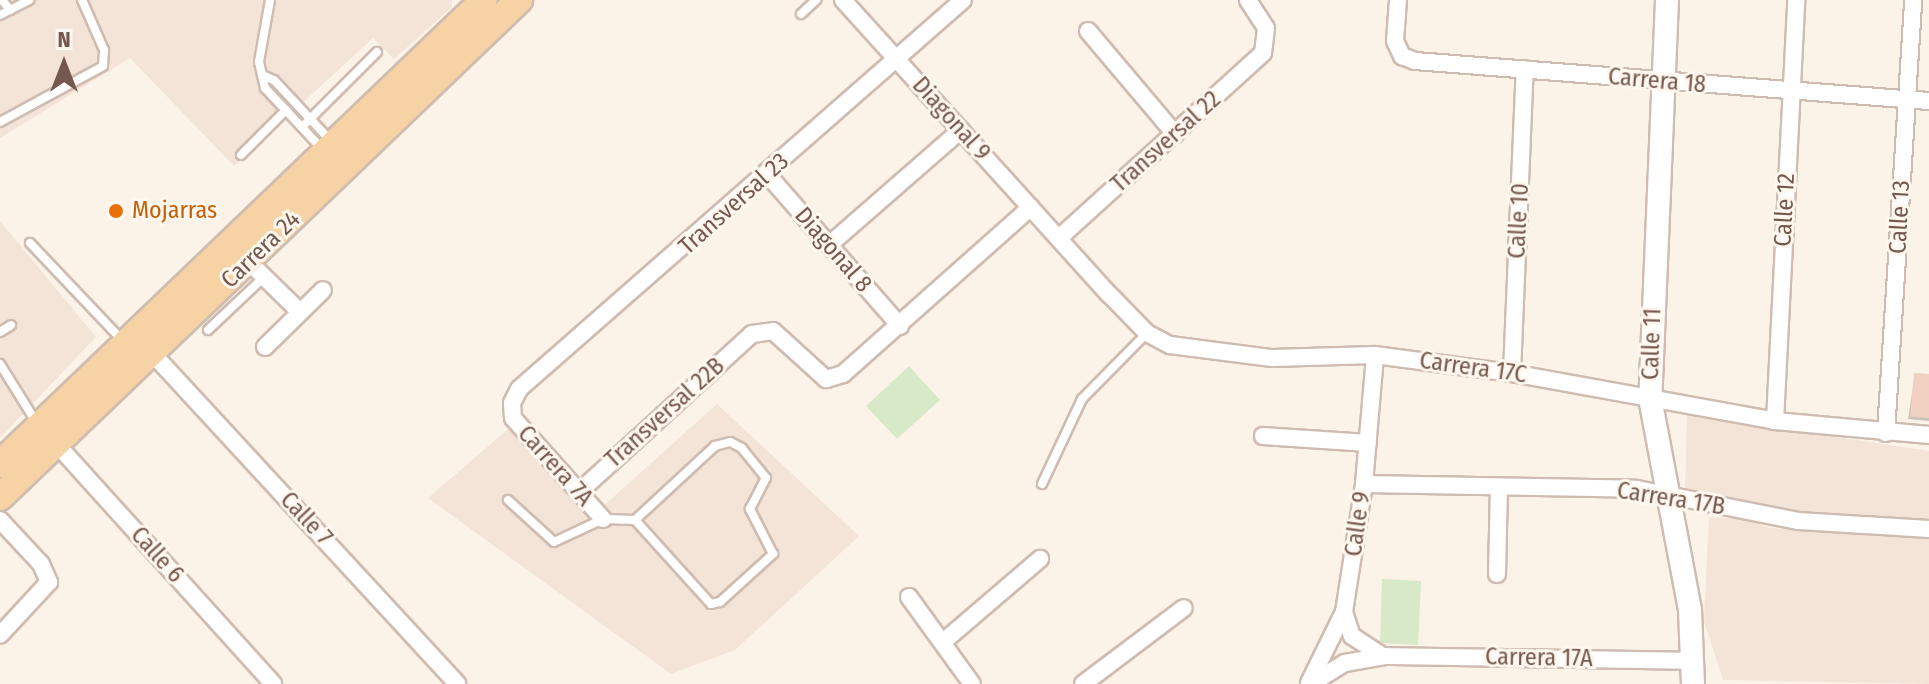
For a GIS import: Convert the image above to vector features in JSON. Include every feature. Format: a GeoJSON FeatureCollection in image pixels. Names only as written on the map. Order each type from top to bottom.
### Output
{"type":"FeatureCollection","features":[{"type":"Feature","properties":{"kind":"main road","name":"Carrera 24"},"geometry":{"type":"LineString","coordinates":[[0,497],[126,343],[484,0]]}},
{"type":"Feature","properties":{"kind":"main road","name":"Carrera 24"},"geometry":{"type":"LineString","coordinates":[[0,464],[48,435],[256,269],[519,0]]}},
{"type":"Feature","properties":{"kind":"street","name":"Diagonal 9"},"geometry":{"type":"LineString","coordinates":[[843,0],[1059,238]]}},
{"type":"Feature","properties":{"kind":"street","name":"Transversal 23"},"geometry":{"type":"LineString","coordinates":[[511,410],[519,389],[899,61],[963,0]]}},
{"type":"Feature","properties":{"kind":"street","name":"Transversal 22"},"geometry":{"type":"LineString","coordinates":[[1059,238],[1253,65],[1266,41],[1260,13],[1248,0]]}},
{"type":"Feature","properties":{"kind":"street","name":"Carrera 18"},"geometry":{"type":"LineString","coordinates":[[1398,0],[1395,41],[1402,56],[1415,61],[1929,101]]}},
{"type":"Feature","properties":{"kind":"street","name":"Calle 11"},"geometry":{"type":"LineString","coordinates":[[1667,0],[1650,398],[1669,495],[1694,661],[1693,684]]}},
{"type":"Feature","properties":{"kind":"street","name":"Calle 12"},"geometry":{"type":"LineString","coordinates":[[1775,421],[1796,0]]}},
{"type":"Feature","properties":{"kind":"street","name":"Calle 13"},"geometry":{"type":"LineString","coordinates":[[1886,433],[1913,0]]}},
{"type":"Feature","properties":{"kind":"street"},"geometry":{"type":"LineString","coordinates":[[1088,31],[1175,134]]}},
{"type":"Feature","properties":{"kind":"street","name":"Calle 10"},"geometry":{"type":"LineString","coordinates":[[1512,373],[1525,69]]}},
{"type":"Feature","properties":{"kind":"street"},"geometry":{"type":"LineString","coordinates":[[829,245],[961,130]]}},
{"type":"Feature","properties":{"kind":"street","name":"Diagonal 8"},"geometry":{"type":"LineString","coordinates":[[767,174],[900,326]]}},
{"type":"Feature","properties":{"kind":"street"},"geometry":{"type":"LineString","coordinates":[[900,326],[1031,207]]}},
{"type":"Feature","properties":{"kind":"street","name":"Carrera 17C"},"geometry":{"type":"LineString","coordinates":[[1059,238],[1147,333],[1200,353],[1272,358],[1375,355],[1512,373],[1775,421],[1929,435]]}},
{"type":"Feature","properties":{"kind":"street"},"geometry":{"type":"LineString","coordinates":[[256,269],[300,312]]}},
{"type":"Feature","properties":{"kind":"street"},"geometry":{"type":"LineString","coordinates":[[265,347],[323,290]]}},
{"type":"Feature","properties":{"kind":"street","name":"Transversal 22B"},"geometry":{"type":"LineString","coordinates":[[579,492],[752,334],[773,331],[811,371],[826,379],[843,374],[900,326]]}},
{"type":"Feature","properties":{"kind":"street","name":"Calle 7"},"geometry":{"type":"LineString","coordinates":[[153,354],[458,684]]}},
{"type":"Feature","properties":{"kind":"street","name":"Calle 9"},"geometry":{"type":"LineString","coordinates":[[1310,684],[1344,612],[1364,484],[1375,355]]}},
{"type":"Feature","properties":{"kind":"street","name":"Carrera 7A"},"geometry":{"type":"LineString","coordinates":[[511,410],[519,428],[603,519]]}},
{"type":"Feature","properties":{"kind":"street","name":"Calle 6"},"geometry":{"type":"LineString","coordinates":[[48,435],[273,684]]}},
{"type":"Feature","properties":{"kind":"street"},"geometry":{"type":"LineString","coordinates":[[1263,436],[1368,443]]}},
{"type":"Feature","properties":{"kind":"street","name":"Carrera 17B"},"geometry":{"type":"LineString","coordinates":[[1364,484],[1637,489],[1799,521],[1929,529]]}},
{"type":"Feature","properties":{"kind":"street"},"geometry":{"type":"LineString","coordinates":[[1497,574],[1499,488]]}},
{"type":"Feature","properties":{"kind":"street"},"geometry":{"type":"LineString","coordinates":[[0,520],[41,564],[49,582],[0,635]]}},
{"type":"Feature","properties":{"kind":"street"},"geometry":{"type":"LineString","coordinates":[[943,642],[1040,559]]}},
{"type":"Feature","properties":{"kind":"street"},"geometry":{"type":"LineString","coordinates":[[909,597],[972,684]]}},
{"type":"Feature","properties":{"kind":"street"},"geometry":{"type":"LineString","coordinates":[[1083,684],[1184,608]]}},
{"type":"Feature","properties":{"kind":"street"},"geometry":{"type":"LineString","coordinates":[[1344,612],[1352,636],[1384,656]]}},
{"type":"Feature","properties":{"kind":"street","name":"Carrera 17A"},"geometry":{"type":"LineString","coordinates":[[1310,684],[1345,663],[1384,656],[1694,661]]}},
{"type":"Feature","properties":{"kind":"lane"},"geometry":{"type":"LineString","coordinates":[[2,0],[10,10]]}},
{"type":"Feature","properties":{"kind":"lane"},"geometry":{"type":"LineString","coordinates":[[0,15],[29,0]]}},
{"type":"Feature","properties":{"kind":"lane"},"geometry":{"type":"LineString","coordinates":[[0,122],[103,66],[104,50],[82,0]]}},
{"type":"Feature","properties":{"kind":"lane"},"geometry":{"type":"LineString","coordinates":[[270,0],[259,62],[265,88],[302,127],[329,148]]}},
{"type":"Feature","properties":{"kind":"lane"},"geometry":{"type":"LineString","coordinates":[[801,14],[816,0]]}},
{"type":"Feature","properties":{"kind":"lane"},"geometry":{"type":"LineString","coordinates":[[302,127],[377,52]]}},
{"type":"Feature","properties":{"kind":"lane"},"geometry":{"type":"LineString","coordinates":[[262,75],[274,80],[310,119],[329,148]]}},
{"type":"Feature","properties":{"kind":"lane"},"geometry":{"type":"LineString","coordinates":[[241,155],[286,110]]}},
{"type":"Feature","properties":{"kind":"lane"},"geometry":{"type":"LineString","coordinates":[[30,243],[126,343]]}},
{"type":"Feature","properties":{"kind":"lane"},"geometry":{"type":"LineString","coordinates":[[208,330],[256,269]]}},
{"type":"Feature","properties":{"kind":"lane"},"geometry":{"type":"LineString","coordinates":[[0,332],[11,325]]}},
{"type":"Feature","properties":{"kind":"lane"},"geometry":{"type":"LineString","coordinates":[[1042,484],[1082,399],[1147,333]]}},
{"type":"Feature","properties":{"kind":"lane"},"geometry":{"type":"LineString","coordinates":[[0,364],[48,435]]}},
{"type":"Feature","properties":{"kind":"lane"},"geometry":{"type":"LineString","coordinates":[[508,500],[554,542],[603,519],[635,520],[715,446],[730,442],[765,475],[766,486],[751,514],[773,554],[720,602],[711,604],[635,520]]}},
{"type":"Feature","properties":{"kind":"shaded area"},"geometry":{"type":"Polygon","coordinates":[[[0,0],[452,0],[452,7],[394,59],[373,38],[234,166],[130,58],[0,138],[0,0]]]}},
{"type":"Feature","properties":{"kind":"shaded area"},"geometry":{"type":"Polygon","coordinates":[[[0,221],[96,337],[0,438],[0,221]]]}},
{"type":"Feature","properties":{"kind":"shaded area"},"geometry":{"type":"Polygon","coordinates":[[[717,404],[859,536],[735,650],[671,674],[428,498],[513,425],[591,517],[717,404]]]}},
{"type":"Feature","properties":{"kind":"shaded area"},"geometry":{"type":"Polygon","coordinates":[[[1687,414],[1929,451],[1929,523],[1804,519],[1685,495],[1687,414]]]}},
{"type":"Feature","properties":{"kind":"shaded area"},"geometry":{"type":"Polygon","coordinates":[[[1709,517],[1751,520],[1769,528],[1929,537],[1929,684],[1723,680],[1704,621],[1709,517]]]}},
{"type":"Feature","properties":{"kind":"green space"},"geometry":{"type":"Polygon","coordinates":[[[909,366],[940,400],[897,439],[866,406],[909,366]]]}},
{"type":"Feature","properties":{"kind":"green space"},"geometry":{"type":"Polygon","coordinates":[[[1382,579],[1421,581],[1418,645],[1380,643],[1382,579]]]}},
{"type":"Feature","properties":{"kind":"building"},"geometry":{"type":"Polygon","coordinates":[[[1914,373],[1929,374],[1929,418],[1910,417],[1914,373]]]}},
{"type":"Feature","properties":{"kind":"place","name":"Mojarras"},"geometry":{"type":"Point","coordinates":[116,211]}}]}
